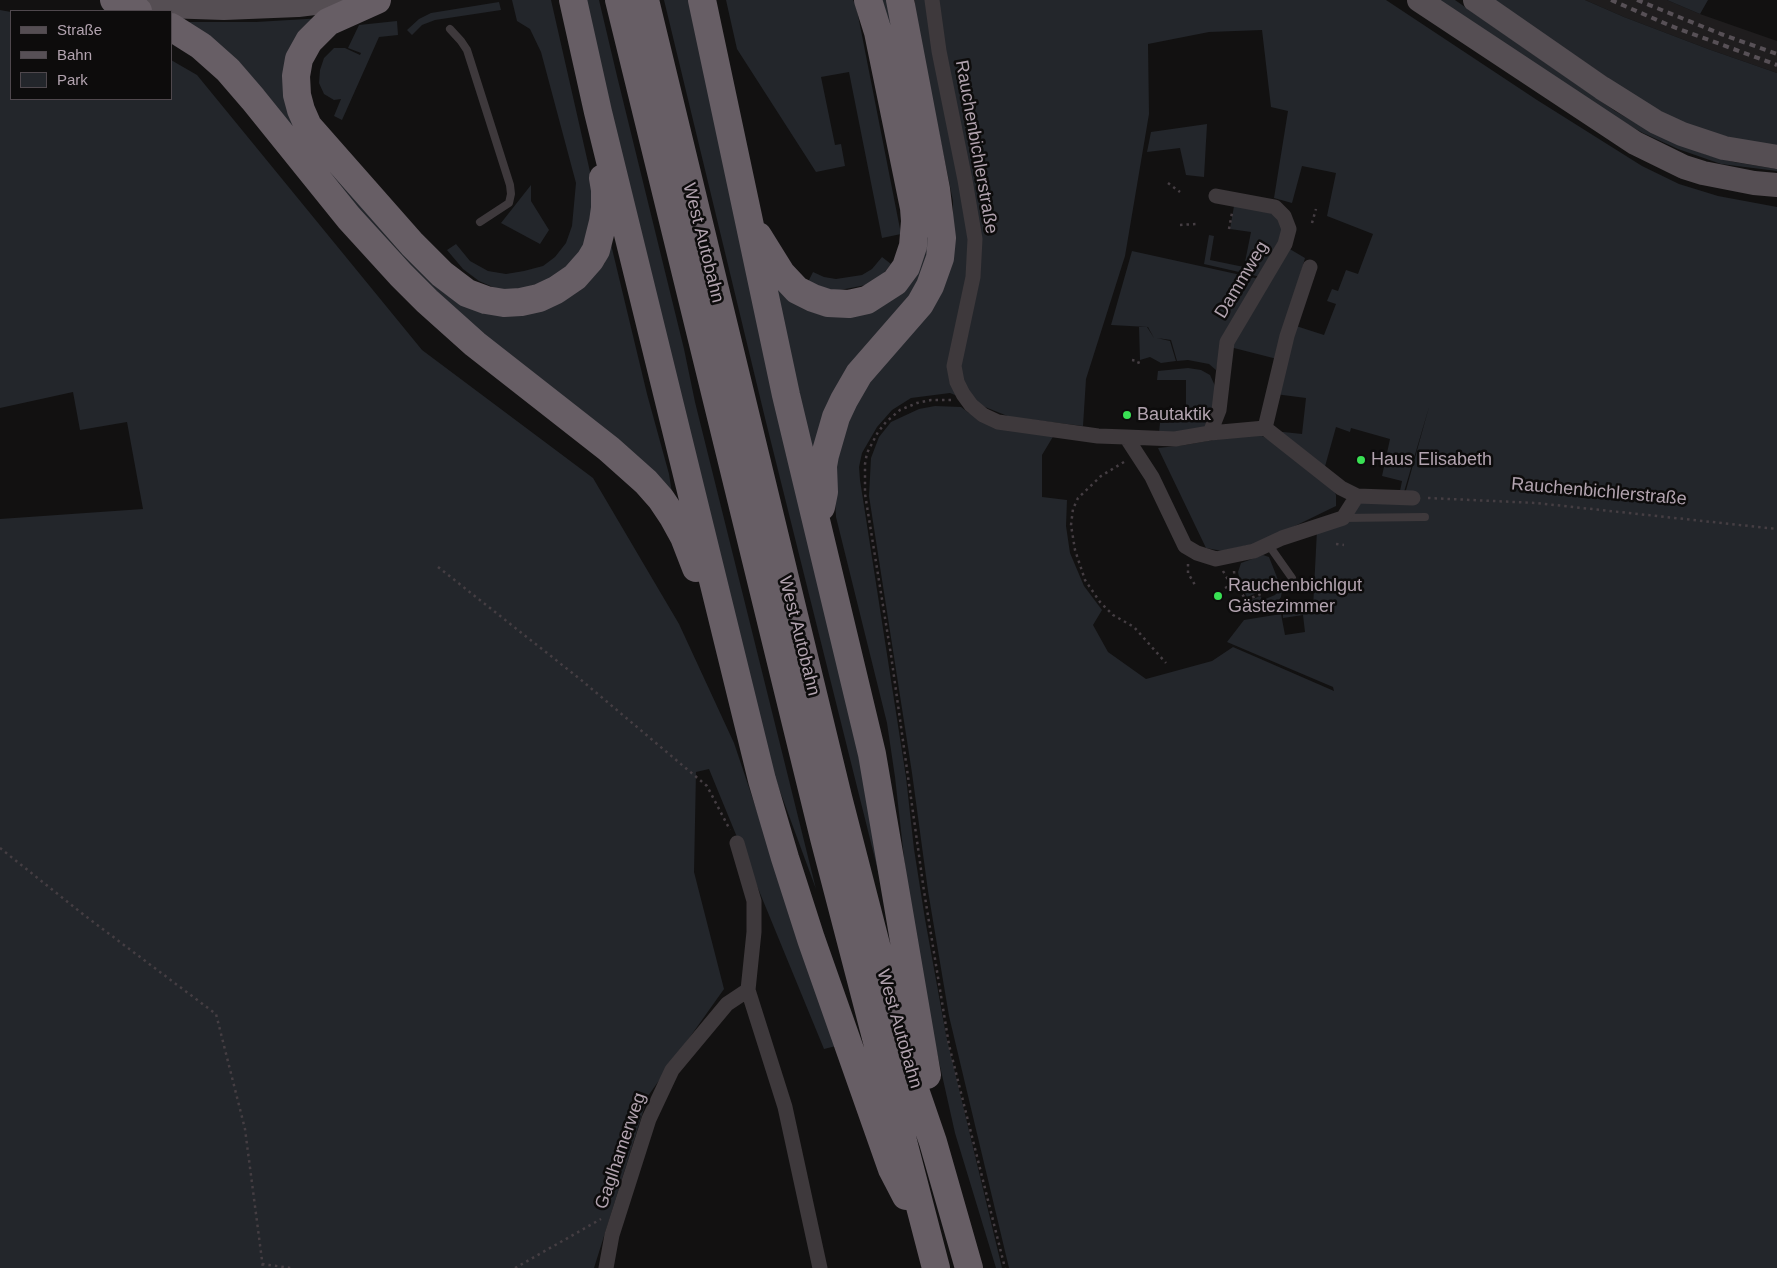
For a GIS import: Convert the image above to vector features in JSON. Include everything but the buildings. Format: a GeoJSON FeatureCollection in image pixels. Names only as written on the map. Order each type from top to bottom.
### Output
{"type":"FeatureCollection","features":[{"type":"Feature","properties":{"kind":"highway"},"geometry":{"type":"LineString","coordinates":[[114,0],[136,10]]}},
{"type":"Feature","properties":{"kind":"highway"},"geometry":{"type":"LineString","coordinates":[[377,0],[328,22],[309,41],[299,59],[296,76],[297,95],[301,110],[308,126],[412,244],[442,274],[467,293],[486,300],[504,302],[529,300],[548,294],[565,285],[590,260],[596,250],[605,208],[605,190],[600,162],[598,112]]}},
{"type":"Feature","properties":{"kind":"highway"},"geometry":{"type":"LineString","coordinates":[[573,0],[598,112],[762,780],[784,858],[810,938],[892,1169],[933,1256]]}},
{"type":"Feature","properties":{"kind":"highway","name":"West Autobahn"},"geometry":{"type":"LineString","coordinates":[[619,0],[824,838],[910,1161],[933,1256]]}},
{"type":"Feature","properties":{"kind":"highway","name":"West Autobahn"},"geometry":{"type":"LineString","coordinates":[[645,0],[838,797],[911,1078],[933,1142],[969,1268]]}},
{"type":"Feature","properties":{"kind":"highway"},"geometry":{"type":"LineString","coordinates":[[702,0],[748,220],[817,528],[872,754],[918,1030],[927,1070],[933,1142]]}},
{"type":"Feature","properties":{"kind":"highway"},"geometry":{"type":"LineString","coordinates":[[748,220],[781,273],[797,290],[813,298],[843,304],[858,303],[867,300],[895,282],[906,267],[913,246],[914,208],[878,32],[868,0]]}},
{"type":"Feature","properties":{"kind":"highway"},"geometry":{"type":"LineString","coordinates":[[817,528],[824,492],[824,460],[836,417],[859,374],[920,304],[930,286],[940,258],[942,238],[936,189],[900,0]]}},
{"type":"Feature","properties":{"kind":"highway"},"geometry":{"type":"LineString","coordinates":[[172,28],[201,46],[241,84],[349,218],[427,301],[475,344],[609,449],[646,482],[673,517],[684,537],[697,570],[719,602]]}},
{"type":"Feature","properties":{"kind":"main road"},"geometry":{"type":"LineString","coordinates":[[114,0],[165,6],[224,8],[298,5],[339,0]]}},
{"type":"Feature","properties":{"kind":"main road"},"geometry":{"type":"LineString","coordinates":[[1419,0],[1635,144],[1703,173],[1754,183],[1777,185]]}},
{"type":"Feature","properties":{"kind":"main road"},"geometry":{"type":"LineString","coordinates":[[1475,0],[1606,91],[1656,122],[1682,134],[1724,148],[1777,157]]}},
{"type":"Feature","properties":{"kind":"street","name":"Rauchenbichlerstraße"},"geometry":{"type":"LineString","coordinates":[[932,0],[937,42],[966,180],[975,239],[973,277],[954,366],[957,382],[963,394],[983,415],[998,422],[1071,432],[1175,439],[1210,433],[1265,428]]}},
{"type":"Feature","properties":{"kind":"street","name":"Dammweg"},"geometry":{"type":"LineString","coordinates":[[1210,433],[1219,410],[1227,342],[1285,244],[1289,229],[1284,216],[1275,207],[1216,196]]}},
{"type":"Feature","properties":{"kind":"street"},"geometry":{"type":"LineString","coordinates":[[1310,267],[1287,336],[1265,428],[1341,488],[1357,496],[1413,498]]}},
{"type":"Feature","properties":{"kind":"street"},"geometry":{"type":"LineString","coordinates":[[1126,437],[1152,477],[1185,546],[1197,553],[1216,559],[1254,550],[1282,538],[1343,518],[1357,496]]}},
{"type":"Feature","properties":{"kind":"street"},"geometry":{"type":"LineString","coordinates":[[737,843],[754,900],[754,932],[748,990],[785,1107],[820,1268]]}},
{"type":"Feature","properties":{"kind":"street","name":"Gaglhamerweg"},"geometry":{"type":"LineString","coordinates":[[606,1268],[612,1235],[649,1119],[672,1070],[727,1004],[748,990]]}},
{"type":"Feature","properties":{"kind":"lane"},"geometry":{"type":"LineString","coordinates":[[450,29],[461,40],[467,50],[512,194],[509,203],[480,222]]}},
{"type":"Feature","properties":{"kind":"lane"},"geometry":{"type":"LineString","coordinates":[[1343,518],[1425,517]]}},
{"type":"Feature","properties":{"kind":"lane"},"geometry":{"type":"LineString","coordinates":[[1268,544],[1292,578]]}},
{"type":"Feature","properties":{"kind":"path"},"geometry":{"type":"LineString","coordinates":[[1168,182],[1180,192]]}},
{"type":"Feature","properties":{"kind":"path"},"geometry":{"type":"LineString","coordinates":[[1312,223],[1316,209]]}},
{"type":"Feature","properties":{"kind":"path"},"geometry":{"type":"LineString","coordinates":[[1180,225],[1196,224]]}},
{"type":"Feature","properties":{"kind":"path"},"geometry":{"type":"LineString","coordinates":[[1132,360],[1138,361],[1140,367]]}},
{"type":"Feature","properties":{"kind":"path"},"geometry":{"type":"LineString","coordinates":[[971,404],[959,401],[932,400],[917,403],[900,410],[878,432],[867,453],[865,494],[891,656],[924,891],[949,1045],[1005,1268]]}},
{"type":"Feature","properties":{"kind":"path"},"geometry":{"type":"LineString","coordinates":[[1138,455],[1101,476],[1078,498],[1071,525],[1074,550],[1085,580],[1100,602],[1114,615],[1134,627],[1166,663]]}},
{"type":"Feature","properties":{"kind":"path","name":"Rauchenbichlerstraße"},"geometry":{"type":"LineString","coordinates":[[1413,498],[1536,502],[1777,529]]}},
{"type":"Feature","properties":{"kind":"path"},"geometry":{"type":"LineString","coordinates":[[1336,544],[1344,544]]}},
{"type":"Feature","properties":{"kind":"path"},"geometry":{"type":"LineString","coordinates":[[1237,554],[1233,571],[1235,583],[1246,600],[1261,594]]}},
{"type":"Feature","properties":{"kind":"path"},"geometry":{"type":"LineString","coordinates":[[438,568],[580,679],[707,786],[737,843]]}},
{"type":"Feature","properties":{"kind":"path"},"geometry":{"type":"LineString","coordinates":[[1224,588],[1235,583]]}},
{"type":"Feature","properties":{"kind":"path"},"geometry":{"type":"LineString","coordinates":[[0,848],[84,915],[216,1014],[245,1129],[263,1266],[290,1268]]}},
{"type":"Feature","properties":{"kind":"path"},"geometry":{"type":"LineString","coordinates":[[515,1268],[620,1208]]}},
{"type":"Feature","properties":{"kind":"shaded area"},"geometry":{"type":"Polygon","coordinates":[[[1585,0],[1667,0],[1700,14],[1777,41],[1777,73],[1708,49],[1585,0]]]}},
{"type":"Feature","properties":{"kind":"green space"},"geometry":{"type":"Polygon","coordinates":[[[512,0],[551,0],[593,185],[591,228],[582,249],[567,267],[551,281],[511,291],[495,288],[479,281],[463,269],[447,250],[456,244],[470,261],[488,271],[506,274],[543,266],[555,257],[566,243],[572,226],[576,183],[541,52],[530,29],[517,21],[512,0]]]}},
{"type":"Feature","properties":{"kind":"green space"},"geometry":{"type":"Polygon","coordinates":[[[583,0],[599,0],[684,349],[695,402],[816,889],[774,775],[583,0]]]}},
{"type":"Feature","properties":{"kind":"green space"},"geometry":{"type":"Polygon","coordinates":[[[664,0],[692,0],[854,726],[885,899],[765,418],[664,0]]]}},
{"type":"Feature","properties":{"kind":"green space"},"geometry":{"type":"Polygon","coordinates":[[[726,0],[853,0],[856,5],[901,234],[882,238],[849,72],[821,77],[835,145],[841,144],[845,166],[816,172],[737,49],[726,0]]]}},
{"type":"Feature","properties":{"kind":"green space"},"geometry":{"type":"Polygon","coordinates":[[[876,0],[891,0],[930,200],[928,267],[815,467],[772,280],[829,312],[910,272],[876,0]]]}},
{"type":"Feature","properties":{"kind":"green space"},"geometry":{"type":"Polygon","coordinates":[[[915,0],[1386,0],[1537,100],[1642,166],[1679,184],[1718,196],[1777,207],[1777,1268],[1009,1268],[949,1016],[928,891],[912,773],[869,496],[871,458],[879,437],[891,422],[919,409],[935,406],[961,407],[969,413],[1054,435],[1042,455],[1042,497],[1067,500],[1066,526],[1070,553],[1084,586],[1102,610],[1093,625],[1108,652],[1146,679],[1212,661],[1233,647],[1334,691],[1333,687],[1227,642],[1244,620],[1281,614],[1285,635],[1305,632],[1303,615],[1283,618],[1283,614],[1313,608],[1317,530],[1358,501],[1403,501],[1429,407],[1404,492],[1400,491],[1402,481],[1382,476],[1390,439],[1351,428],[1350,432],[1336,427],[1324,470],[1274,431],[1302,434],[1306,398],[1275,394],[1296,326],[1324,335],[1336,304],[1327,301],[1332,289],[1338,291],[1346,270],[1358,274],[1373,234],[1327,216],[1336,173],[1302,166],[1292,203],[1274,198],[1288,111],[1271,107],[1262,30],[1209,32],[1148,44],[1149,114],[1125,256],[1086,379],[1083,426],[1010,417],[950,393],[911,398],[892,410],[877,427],[862,453],[859,467],[860,480],[906,777],[914,849],[925,919],[946,1035],[1002,1268],[996,1268],[955,1133],[931,1026],[908,894],[887,723],[836,517],[833,465],[849,411],[953,244],[953,201],[915,16],[915,0]]]}},
{"type":"Feature","properties":{"kind":"green space"},"geometry":{"type":"Polygon","coordinates":[[[1439,0],[1455,0],[1615,111],[1657,135],[1707,155],[1734,162],[1777,169],[1777,171],[1721,164],[1678,149],[1643,133],[1623,122],[1439,0]]]}},
{"type":"Feature","properties":{"kind":"green space"},"geometry":{"type":"Polygon","coordinates":[[[1494,0],[1585,0],[1708,49],[1777,73],[1777,146],[1759,145],[1701,130],[1674,118],[1640,100],[1494,0]]]}},
{"type":"Feature","properties":{"kind":"green space"},"geometry":{"type":"Polygon","coordinates":[[[1667,0],[1708,0],[1700,14],[1667,0]]]}},
{"type":"Feature","properties":{"kind":"green space"},"geometry":{"type":"Polygon","coordinates":[[[499,2],[501,10],[435,20],[422,25],[412,35],[407,30],[419,19],[431,13],[499,2]]]}},
{"type":"Feature","properties":{"kind":"green space"},"geometry":{"type":"Polygon","coordinates":[[[0,10],[10,12],[10,100],[172,100],[172,61],[197,75],[422,350],[593,478],[679,624],[734,743],[836,1046],[824,1049],[709,769],[696,772],[694,872],[724,989],[648,1096],[594,1268],[0,1268],[0,519],[143,509],[127,422],[80,430],[73,392],[0,408],[0,10]]]}},
{"type":"Feature","properties":{"kind":"green space"},"geometry":{"type":"Polygon","coordinates":[[[323,18],[289,87],[451,294],[566,292],[605,263],[598,254],[608,232],[647,394],[669,474],[672,493],[400,265],[240,63],[220,52],[181,22],[256,22],[323,18]]]}},
{"type":"Feature","properties":{"kind":"green space"},"geometry":{"type":"Polygon","coordinates":[[[397,21],[398,35],[379,37],[342,120],[334,116],[341,99],[334,100],[324,94],[319,83],[320,70],[324,58],[334,48],[345,48],[360,55],[361,53],[348,48],[359,25],[397,21]]]}},
{"type":"Feature","properties":{"kind":"green space"},"geometry":{"type":"Polygon","coordinates":[[[1207,124],[1204,177],[1186,175],[1180,148],[1147,152],[1151,132],[1207,124]]]}},
{"type":"Feature","properties":{"kind":"green space"},"geometry":{"type":"Polygon","coordinates":[[[531,185],[531,201],[549,230],[540,244],[501,223],[531,185]]]}},
{"type":"Feature","properties":{"kind":"green space"},"geometry":{"type":"Polygon","coordinates":[[[1234,206],[1274,212],[1284,231],[1261,277],[1204,264],[1209,235],[1214,236],[1210,260],[1244,267],[1251,232],[1230,229],[1234,206]]]}},
{"type":"Feature","properties":{"kind":"green space"},"geometry":{"type":"Polygon","coordinates":[[[1288,248],[1305,258],[1277,359],[1230,347],[1288,248]]]}},
{"type":"Feature","properties":{"kind":"green space"},"geometry":{"type":"Polygon","coordinates":[[[1132,251],[1259,279],[1220,352],[1216,370],[1209,364],[1188,360],[1177,361],[1171,340],[1157,338],[1170,341],[1176,361],[1161,363],[1150,357],[1140,360],[1139,327],[1147,327],[1154,338],[1148,327],[1111,325],[1132,251]]]}},
{"type":"Feature","properties":{"kind":"green space"},"geometry":{"type":"Polygon","coordinates":[[[882,257],[891,264],[880,278],[866,285],[835,291],[821,288],[808,282],[813,272],[824,277],[836,279],[862,275],[872,269],[882,257]]]}},
{"type":"Feature","properties":{"kind":"green space"},"geometry":{"type":"Polygon","coordinates":[[[1188,368],[1201,370],[1210,375],[1216,388],[1215,405],[1206,427],[1189,432],[1159,433],[1160,423],[1186,422],[1186,380],[1157,380],[1158,371],[1188,368]]]}},
{"type":"Feature","properties":{"kind":"green space"},"geometry":{"type":"Polygon","coordinates":[[[1247,434],[1260,435],[1270,440],[1333,488],[1336,495],[1336,506],[1262,542],[1222,551],[1206,548],[1158,448],[1247,434]]]}},
{"type":"Feature","properties":{"kind":"green space"},"geometry":{"type":"Polygon","coordinates":[[[1263,555],[1269,557],[1282,590],[1281,597],[1277,603],[1257,611],[1249,601],[1260,596],[1263,600],[1275,595],[1277,593],[1276,586],[1270,585],[1247,597],[1241,586],[1238,572],[1241,563],[1263,555]]]}},
{"type":"Feature","properties":{"kind":"railway"},"geometry":{"type":"LineString","coordinates":[[1611,0],[1671,26],[1777,65]]}},
{"type":"Feature","properties":{"kind":"railway"},"geometry":{"type":"LineString","coordinates":[[1637,0],[1777,54]]}},
{"type":"Feature","properties":{"kind":"place","name":"Bautaktik"},"geometry":{"type":"Point","coordinates":[1127,415]}},
{"type":"Feature","properties":{"kind":"place","name":"Haus Elisabeth"},"geometry":{"type":"Point","coordinates":[1361,460]}},
{"type":"Feature","properties":{"kind":"place","name":"Rauchenbichlgut Gästezimmer"},"geometry":{"type":"Point","coordinates":[1218,596]}}]}
